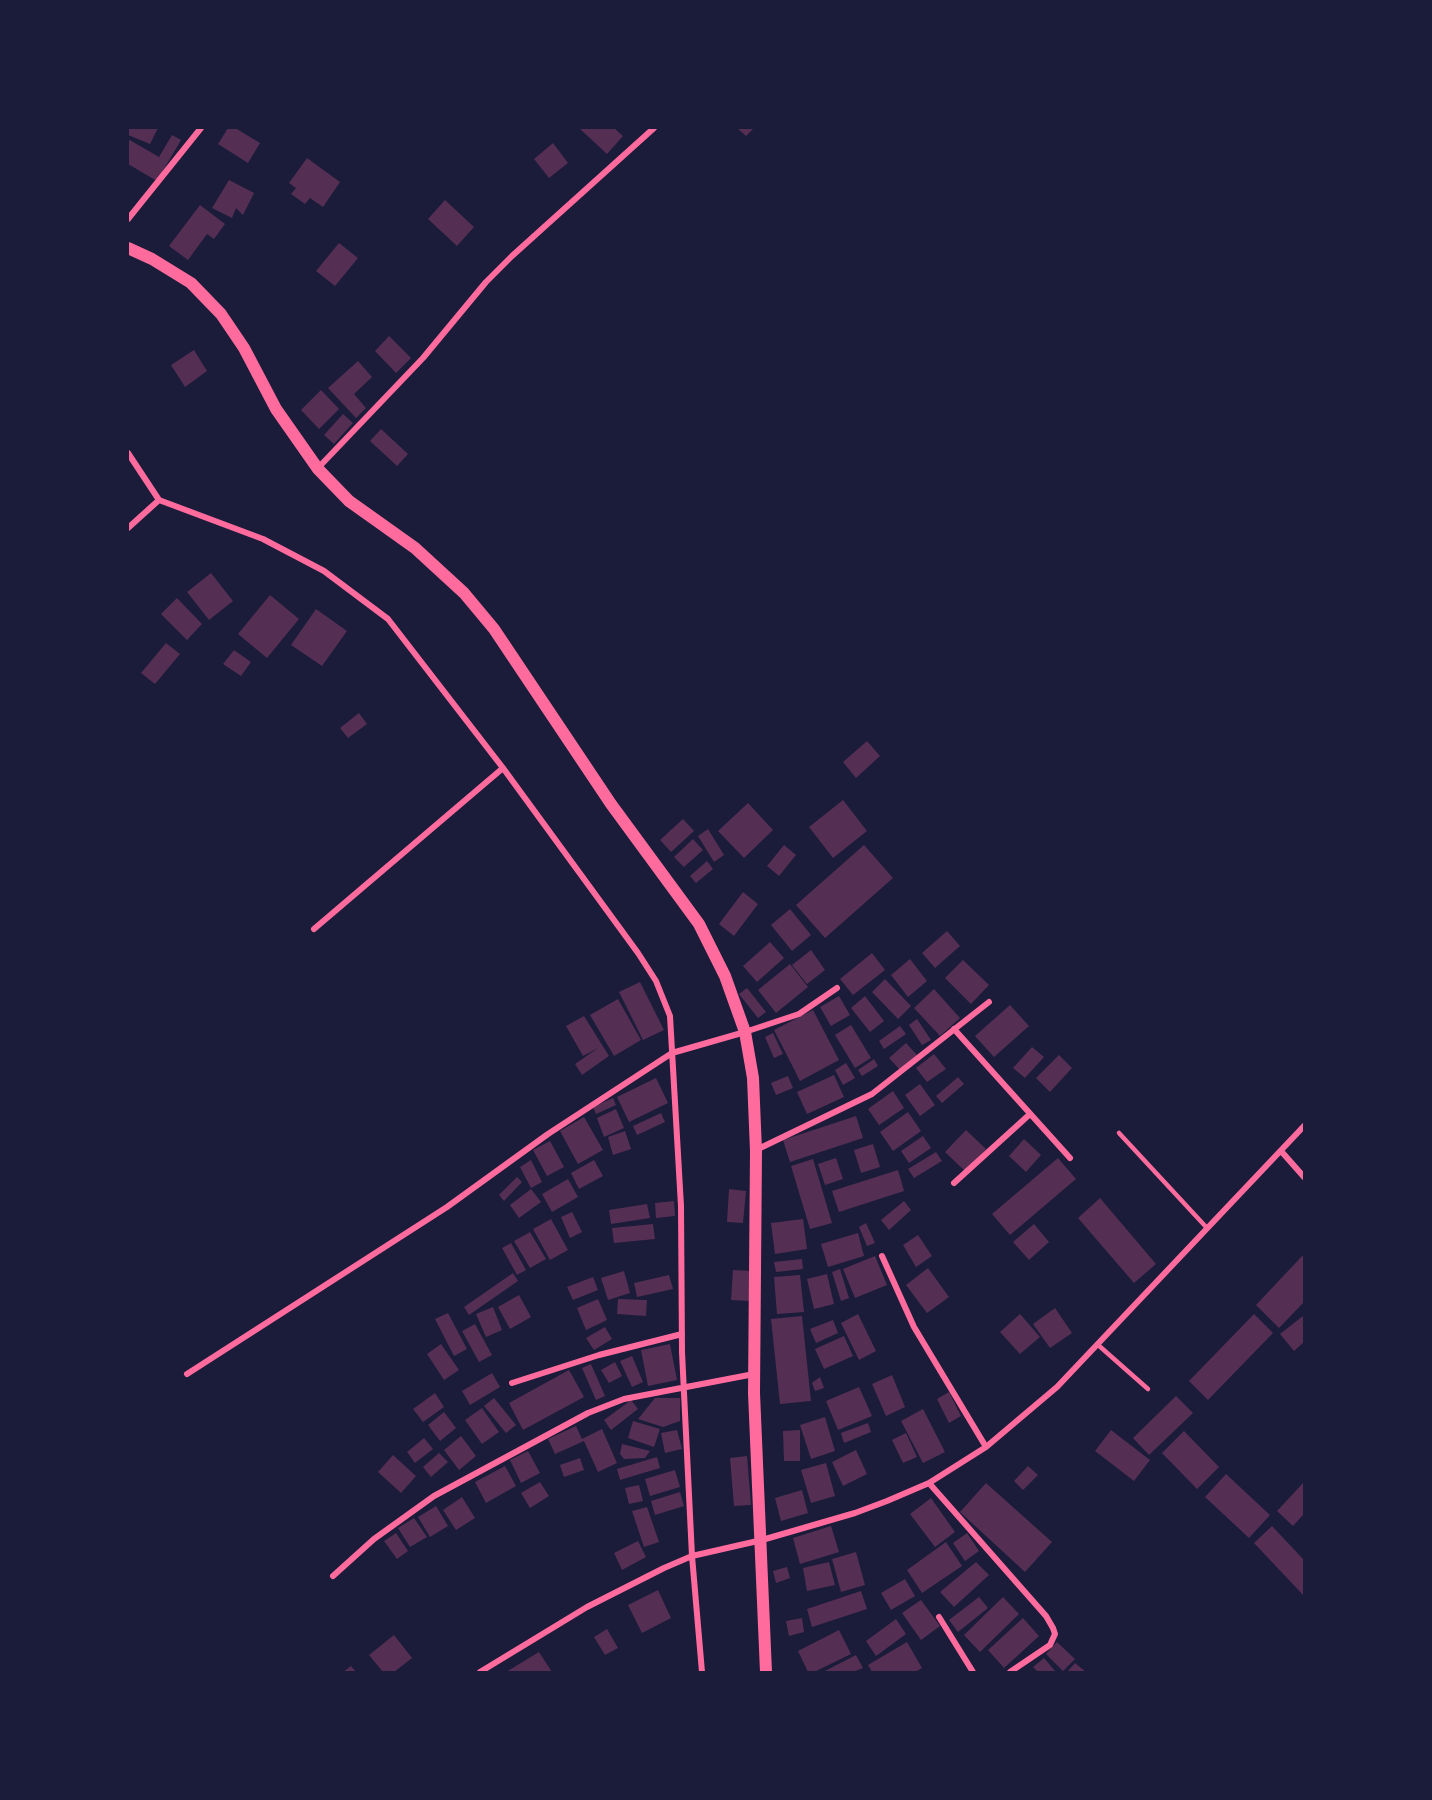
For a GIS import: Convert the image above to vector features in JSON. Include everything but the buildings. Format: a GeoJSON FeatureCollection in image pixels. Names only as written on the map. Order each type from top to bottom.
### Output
{"type":"FeatureCollection","features":[{"type":"Feature","properties":{"kind":"main road"},"geometry":{"type":"LineString","coordinates":[[128,248],[152,258],[190,283],[221,314],[244,348],[276,409],[318,469],[349,501],[415,548],[464,593],[494,629],[611,804],[699,924],[724,976],[745,1032],[753,1078],[756,1151],[754,1374],[766,1672]]}},
{"type":"Feature","properties":{"kind":"street"},"geometry":{"type":"LineString","coordinates":[[128,219],[201,128]]}},
{"type":"Feature","properties":{"kind":"street"},"geometry":{"type":"LineString","coordinates":[[318,469],[423,358],[505,262],[654,128]]}},
{"type":"Feature","properties":{"kind":"street"},"geometry":{"type":"LineString","coordinates":[[128,453],[159,500],[263,539],[324,571],[388,619],[503,768],[656,981],[670,1016],[681,1206],[682,1334],[692,1556],[702,1672]]}},
{"type":"Feature","properties":{"kind":"street"},"geometry":{"type":"LineString","coordinates":[[128,528],[159,500]]}},
{"type":"Feature","properties":{"kind":"street"},"geometry":{"type":"LineString","coordinates":[[314,929],[503,768]]}},
{"type":"Feature","properties":{"kind":"street"},"geometry":{"type":"LineString","coordinates":[[187,1374],[447,1207],[548,1134],[672,1053],[799,1014],[837,988]]}},
{"type":"Feature","properties":{"kind":"street"},"geometry":{"type":"LineString","coordinates":[[756,1151],[872,1094],[988,1002]]}},
{"type":"Feature","properties":{"kind":"street"},"geometry":{"type":"LineString","coordinates":[[954,1029],[1070,1158]]}},
{"type":"Feature","properties":{"kind":"street"},"geometry":{"type":"LineString","coordinates":[[954,1183],[1029,1114]]}},
{"type":"Feature","properties":{"kind":"street"},"geometry":{"type":"LineString","coordinates":[[480,1672],[587,1607],[664,1568],[692,1556],[762,1540],[855,1513],[929,1483],[986,1447],[1057,1387],[1305,1126]]}},
{"type":"Feature","properties":{"kind":"street"},"geometry":{"type":"LineString","coordinates":[[1281,1151],[1305,1177]]}},
{"type":"Feature","properties":{"kind":"street"},"geometry":{"type":"LineString","coordinates":[[882,1256],[914,1327],[986,1447]]}},
{"type":"Feature","properties":{"kind":"street"},"geometry":{"type":"LineString","coordinates":[[512,1383],[599,1355],[682,1334]]}},
{"type":"Feature","properties":{"kind":"street"},"geometry":{"type":"LineString","coordinates":[[333,1576],[374,1539],[434,1496],[588,1413],[624,1399],[754,1374]]}},
{"type":"Feature","properties":{"kind":"street"},"geometry":{"type":"LineString","coordinates":[[929,1483],[1046,1616],[1053,1628],[1054,1634],[1050,1645],[1010,1672]]}},
{"type":"Feature","properties":{"kind":"street"},"geometry":{"type":"LineString","coordinates":[[939,1617],[971,1670],[962,1672]]}},
{"type":"Feature","properties":{"kind":"lane"},"geometry":{"type":"LineString","coordinates":[[1119,1133],[1207,1228]]}},
{"type":"Feature","properties":{"kind":"lane"},"geometry":{"type":"LineString","coordinates":[[1097,1344],[1148,1389]]}}]}
